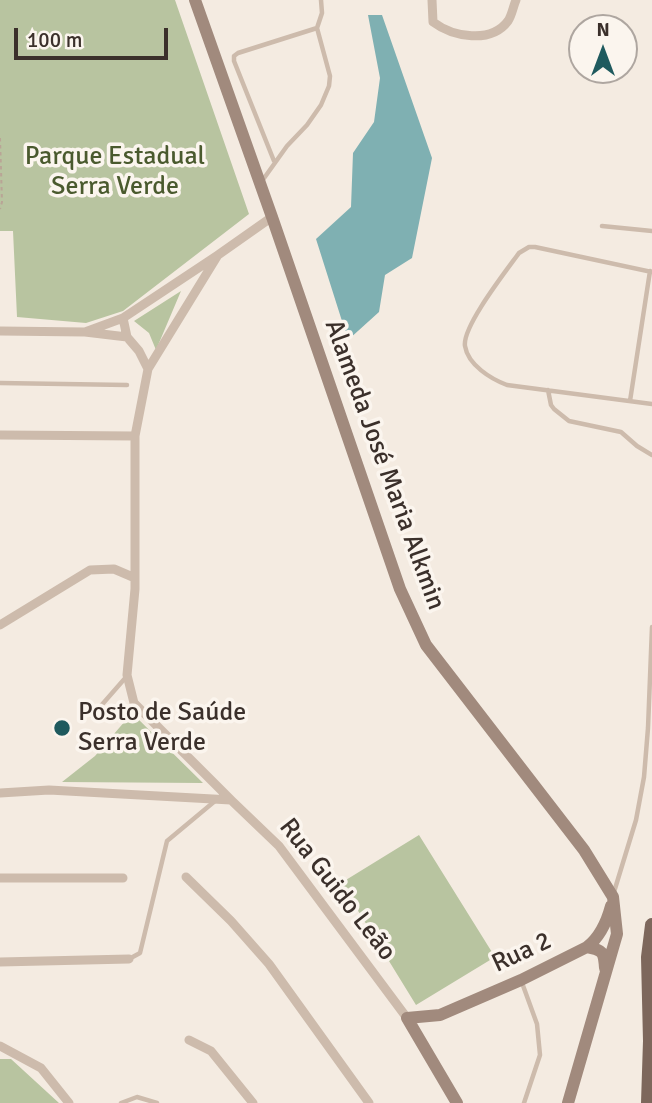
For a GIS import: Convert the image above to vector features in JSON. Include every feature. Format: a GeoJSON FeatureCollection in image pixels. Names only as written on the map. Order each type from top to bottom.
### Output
{"type":"FeatureCollection","features":[{"type":"Feature","properties":{"kind":"main road"},"geometry":{"type":"LineString","coordinates":[[648,1103],[648,957],[652,925]]}},
{"type":"Feature","properties":{"kind":"street","name":"Alameda José Maria Alkmin"},"geometry":{"type":"LineString","coordinates":[[195,0],[400,589],[426,645],[584,850],[613,897],[617,934],[568,1103]]}},
{"type":"Feature","properties":{"kind":"street"},"geometry":{"type":"LineString","coordinates":[[432,0],[433,22],[443,29],[471,36],[490,33],[500,28],[510,19],[516,0]]}},
{"type":"Feature","properties":{"kind":"street"},"geometry":{"type":"LineString","coordinates":[[85,332],[122,318],[272,217]]}},
{"type":"Feature","properties":{"kind":"street"},"geometry":{"type":"LineString","coordinates":[[127,675],[135,578],[135,436],[148,369],[218,255]]}},
{"type":"Feature","properties":{"kind":"street"},"geometry":{"type":"LineString","coordinates":[[179,280],[189,291],[191,298]]}},
{"type":"Feature","properties":{"kind":"street"},"geometry":{"type":"LineString","coordinates":[[122,318],[127,337],[139,351],[148,369]]}},
{"type":"Feature","properties":{"kind":"street"},"geometry":{"type":"LineString","coordinates":[[0,331],[85,332],[127,337]]}},
{"type":"Feature","properties":{"kind":"street"},"geometry":{"type":"LineString","coordinates":[[0,435],[135,436]]}},
{"type":"Feature","properties":{"kind":"street"},"geometry":{"type":"LineString","coordinates":[[0,625],[90,569],[114,569],[135,578]]}},
{"type":"Feature","properties":{"kind":"street","name":"Rua Guido Leão"},"geometry":{"type":"LineString","coordinates":[[127,675],[134,703],[279,846],[407,1018],[457,1103]]}},
{"type":"Feature","properties":{"kind":"street"},"geometry":{"type":"LineString","coordinates":[[0,793],[50,790],[230,800]]}},
{"type":"Feature","properties":{"kind":"street"},"geometry":{"type":"LineString","coordinates":[[186,877],[231,921],[269,964],[369,1103]]}},
{"type":"Feature","properties":{"kind":"street"},"geometry":{"type":"LineString","coordinates":[[0,878],[122,878]]}},
{"type":"Feature","properties":{"kind":"street"},"geometry":{"type":"LineString","coordinates":[[587,947],[594,942],[607,920],[613,897]]}},
{"type":"Feature","properties":{"kind":"street","name":"Rua 2"},"geometry":{"type":"LineString","coordinates":[[407,1018],[440,1015],[521,980],[587,947],[599,949],[604,954],[606,975]]}},
{"type":"Feature","properties":{"kind":"street"},"geometry":{"type":"LineString","coordinates":[[0,962],[129,959]]}},
{"type":"Feature","properties":{"kind":"street"},"geometry":{"type":"LineString","coordinates":[[429,1054],[426,1034],[440,1015]]}},
{"type":"Feature","properties":{"kind":"street"},"geometry":{"type":"LineString","coordinates":[[189,1040],[211,1051],[253,1103]]}},
{"type":"Feature","properties":{"kind":"street"},"geometry":{"type":"LineString","coordinates":[[0,1046],[41,1068],[69,1103]]}},
{"type":"Feature","properties":{"kind":"lane"},"geometry":{"type":"LineString","coordinates":[[260,184],[274,162],[307,125],[321,105],[329,86],[330,76],[317,28],[322,13],[321,0]]}},
{"type":"Feature","properties":{"kind":"lane"},"geometry":{"type":"LineString","coordinates":[[274,162],[234,56],[317,28]]}},
{"type":"Feature","properties":{"kind":"lane"},"geometry":{"type":"LineString","coordinates":[[602,226],[652,231]]}},
{"type":"Feature","properties":{"kind":"lane"},"geometry":{"type":"LineString","coordinates":[[630,401],[651,271],[536,247],[529,247],[519,253],[467,332],[465,345],[470,358],[487,376],[507,385],[652,404]]}},
{"type":"Feature","properties":{"kind":"lane"},"geometry":{"type":"LineString","coordinates":[[0,383],[127,385]]}},
{"type":"Feature","properties":{"kind":"lane"},"geometry":{"type":"LineString","coordinates":[[548,390],[551,405],[569,421],[621,432],[652,455]]}},
{"type":"Feature","properties":{"kind":"lane"},"geometry":{"type":"LineString","coordinates":[[613,897],[636,820],[644,777],[652,627]]}},
{"type":"Feature","properties":{"kind":"lane"},"geometry":{"type":"LineString","coordinates":[[92,716],[127,675]]}},
{"type":"Feature","properties":{"kind":"lane"},"geometry":{"type":"LineString","coordinates":[[129,959],[140,953],[167,841],[216,800]]}},
{"type":"Feature","properties":{"kind":"lane"},"geometry":{"type":"LineString","coordinates":[[521,980],[537,1024],[540,1055],[524,1103]]}},
{"type":"Feature","properties":{"kind":"lane"},"geometry":{"type":"LineString","coordinates":[[121,1103],[137,1097],[157,1103]]}},
{"type":"Feature","properties":{"kind":"path"},"geometry":{"type":"LineString","coordinates":[[0,138],[0,209]]}},
{"type":"Feature","properties":{"kind":"green space","name":"Parque Estadual Serra Verde"},"geometry":{"type":"Polygon","coordinates":[[[0,0],[175,0],[249,214],[123,311],[86,323],[17,317],[13,231],[0,231],[0,0]]]}},
{"type":"Feature","properties":{"kind":"green space"},"geometry":{"type":"Polygon","coordinates":[[[181,291],[156,350],[149,333],[134,321],[181,291]]]}},
{"type":"Feature","properties":{"kind":"green space"},"geometry":{"type":"Polygon","coordinates":[[[132,713],[203,783],[62,782],[95,756],[132,713]]]}},
{"type":"Feature","properties":{"kind":"green space"},"geometry":{"type":"Polygon","coordinates":[[[419,835],[495,957],[416,1005],[341,883],[419,835]]]}},
{"type":"Feature","properties":{"kind":"green space"},"geometry":{"type":"Polygon","coordinates":[[[0,1059],[11,1059],[59,1103],[0,1103],[0,1059]]]}},
{"type":"Feature","properties":{"kind":"water"},"geometry":{"type":"Polygon","coordinates":[[[368,15],[382,15],[432,158],[412,258],[385,275],[379,312],[348,340],[316,239],[351,207],[353,153],[374,122],[380,78],[368,15]]]}},
{"type":"Feature","properties":{"kind":"place","name":"Posto de Saúde Serra Verde"},"geometry":{"type":"Point","coordinates":[62,728]}}]}
